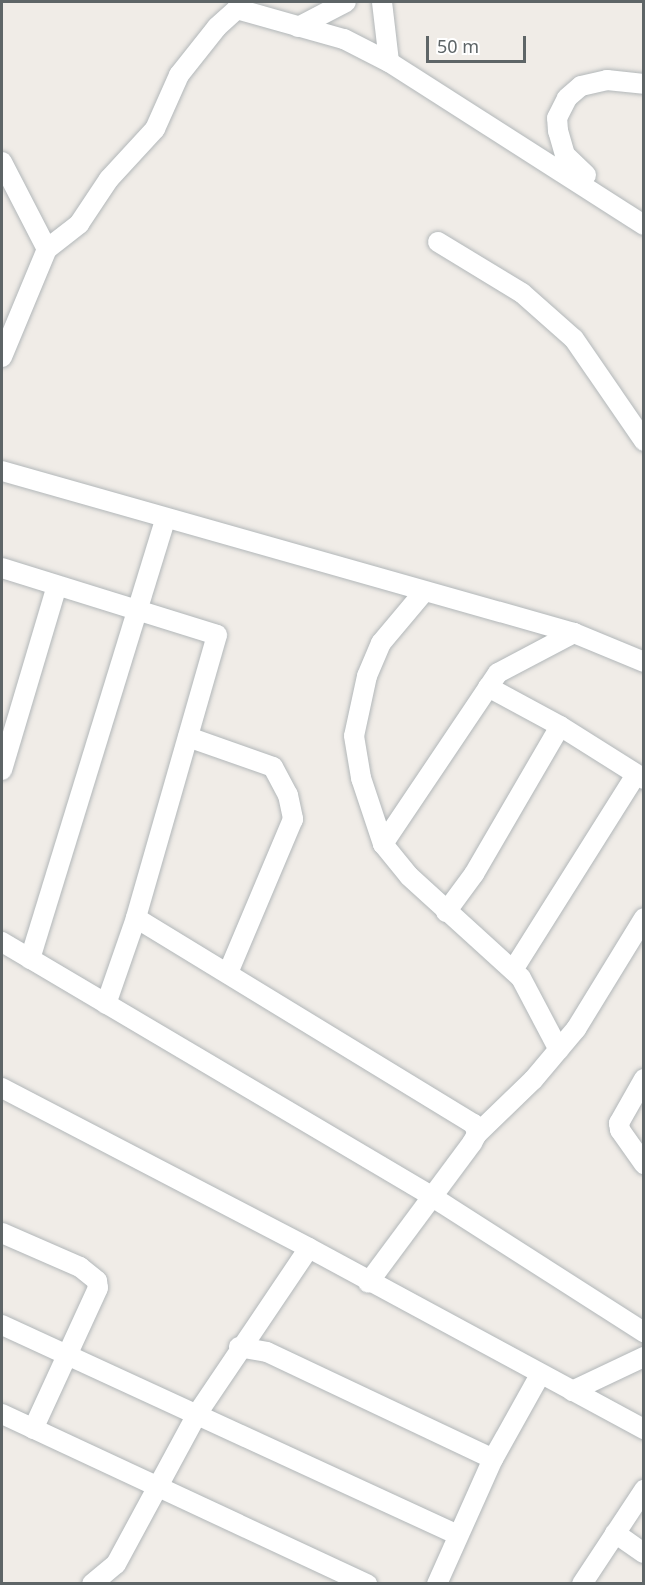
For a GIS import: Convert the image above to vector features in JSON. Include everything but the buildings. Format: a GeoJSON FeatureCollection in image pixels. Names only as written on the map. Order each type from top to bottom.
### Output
{"type":"FeatureCollection","features":[{"type":"Feature","properties":{"kind":"street"},"geometry":{"type":"LineString","coordinates":[[280,2],[290,24]]}},
{"type":"Feature","properties":{"kind":"street"},"geometry":{"type":"LineString","coordinates":[[290,24],[346,2]]}},
{"type":"Feature","properties":{"kind":"street"},"geometry":{"type":"LineString","coordinates":[[382,2],[389,62]]}},
{"type":"Feature","properties":{"kind":"street"},"geometry":{"type":"LineString","coordinates":[[4,344],[47,249],[79,224],[108,179],[155,129],[179,75],[230,6],[344,39],[389,62],[618,206],[644,225]]}},
{"type":"Feature","properties":{"kind":"street"},"geometry":{"type":"LineString","coordinates":[[618,206],[565,155],[557,118],[567,98],[581,86],[607,80],[644,84]]}},
{"type":"Feature","properties":{"kind":"street"},"geometry":{"type":"LineString","coordinates":[[2,162],[47,249]]}},
{"type":"Feature","properties":{"kind":"street"},"geometry":{"type":"LineString","coordinates":[[438,242],[522,293],[574,339],[644,441]]}},
{"type":"Feature","properties":{"kind":"street"},"geometry":{"type":"LineString","coordinates":[[2,471],[165,520],[574,633],[644,662]]}},
{"type":"Feature","properties":{"kind":"street"},"geometry":{"type":"LineString","coordinates":[[30,959],[165,520]]}},
{"type":"Feature","properties":{"kind":"street"},"geometry":{"type":"LineString","coordinates":[[2,568],[217,635],[136,918],[106,1004]]}},
{"type":"Feature","properties":{"kind":"street"},"geometry":{"type":"LineString","coordinates":[[2,770],[57,586]]}},
{"type":"Feature","properties":{"kind":"street"},"geometry":{"type":"LineString","coordinates":[[423,593],[381,643],[357,712],[355,756],[383,843],[409,876],[446,912],[513,970],[541,1012],[559,1050]]}},
{"type":"Feature","properties":{"kind":"street"},"geometry":{"type":"LineString","coordinates":[[383,843],[498,673],[574,633]]}},
{"type":"Feature","properties":{"kind":"street"},"geometry":{"type":"LineString","coordinates":[[488,687],[560,726],[640,777],[513,970]]}},
{"type":"Feature","properties":{"kind":"street"},"geometry":{"type":"LineString","coordinates":[[446,912],[474,874],[560,726]]}},
{"type":"Feature","properties":{"kind":"street"},"geometry":{"type":"LineString","coordinates":[[188,737],[273,767],[283,781],[293,819],[228,973]]}},
{"type":"Feature","properties":{"kind":"street"},"geometry":{"type":"LineString","coordinates":[[136,918],[474,1124],[477,1134]]}},
{"type":"Feature","properties":{"kind":"street"},"geometry":{"type":"LineString","coordinates":[[368,1283],[477,1134],[559,1050],[576,1029],[644,918]]}},
{"type":"Feature","properties":{"kind":"street"},"geometry":{"type":"LineString","coordinates":[[2,942],[430,1196],[644,1332]]}},
{"type":"Feature","properties":{"kind":"street"},"geometry":{"type":"LineString","coordinates":[[644,1079],[619,1123],[644,1164]]}},
{"type":"Feature","properties":{"kind":"street"},"geometry":{"type":"LineString","coordinates":[[2,1088],[309,1248],[368,1283],[644,1429]]}},
{"type":"Feature","properties":{"kind":"street"},"geometry":{"type":"LineString","coordinates":[[2,1233],[80,1267],[97,1281],[96,1298],[33,1428]]}},
{"type":"Feature","properties":{"kind":"street"},"geometry":{"type":"LineString","coordinates":[[92,1584],[116,1564],[156,1485],[197,1414],[239,1347],[309,1248]]}},
{"type":"Feature","properties":{"kind":"street"},"geometry":{"type":"LineString","coordinates":[[2,1324],[458,1535]]}},
{"type":"Feature","properties":{"kind":"street"},"geometry":{"type":"LineString","coordinates":[[572,1391],[597,1382],[644,1346]]}},
{"type":"Feature","properties":{"kind":"street"},"geometry":{"type":"LineString","coordinates":[[239,1347],[267,1352],[493,1459]]}},
{"type":"Feature","properties":{"kind":"street"},"geometry":{"type":"LineString","coordinates":[[618,1367],[644,1358]]}},
{"type":"Feature","properties":{"kind":"street"},"geometry":{"type":"LineString","coordinates":[[437,1584],[493,1459],[540,1375]]}},
{"type":"Feature","properties":{"kind":"street"},"geometry":{"type":"LineString","coordinates":[[2,1414],[367,1584]]}},
{"type":"Feature","properties":{"kind":"street"},"geometry":{"type":"LineString","coordinates":[[582,1584],[644,1490]]}},
{"type":"Feature","properties":{"kind":"street"},"geometry":{"type":"LineString","coordinates":[[615,1533],[644,1553]]}}]}
